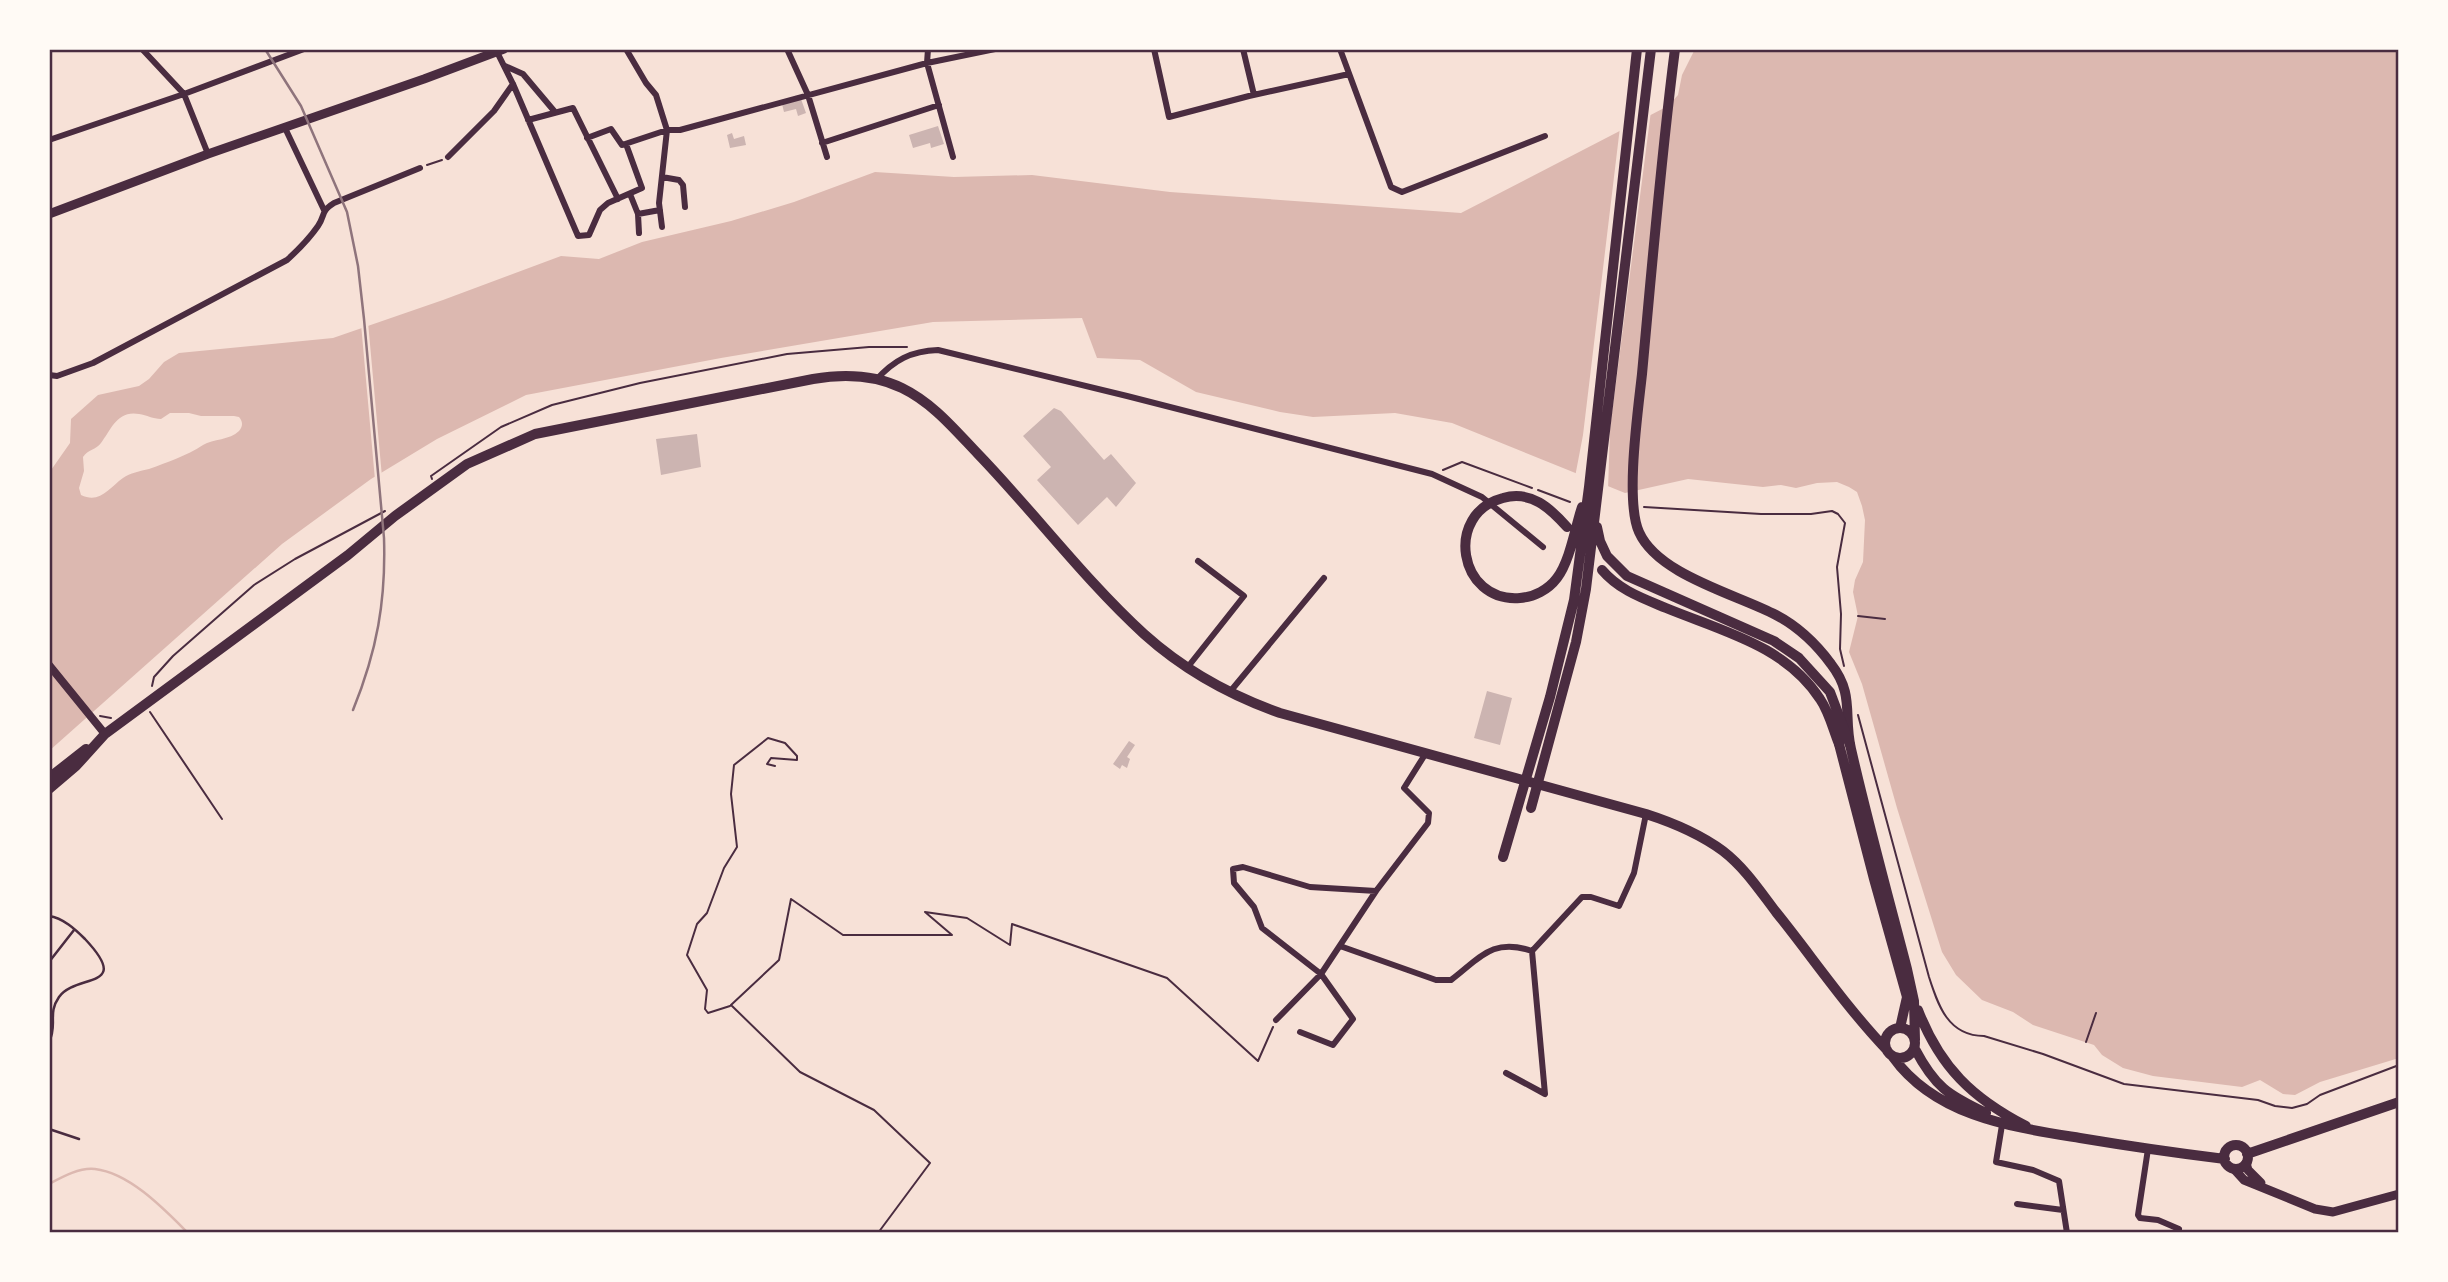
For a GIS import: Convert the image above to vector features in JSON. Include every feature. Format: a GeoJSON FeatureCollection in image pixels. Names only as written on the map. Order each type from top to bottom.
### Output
{"type":"FeatureCollection","features":[{"type":"Feature","properties":{"kind":"main road"},"geometry":{"type":"LineString","coordinates":[[1503,857],[1566,636],[1578,570],[1637,49]]}},
{"type":"Feature","properties":{"kind":"main road"},"geometry":{"type":"LineString","coordinates":[[1531,808],[1582,616],[1653,49]]}},
{"type":"Feature","properties":{"kind":"main road"},"geometry":{"type":"LineString","coordinates":[[49,215],[208,154],[497,50]]}},
{"type":"Feature","properties":{"kind":"main road"},"geometry":{"type":"LineString","coordinates":[[1674,54],[1636,439],[1636,523],[1642,538],[1657,557],[1710,586],[1775,615],[1802,634],[1829,662],[1845,687],[1844,744],[1867,855],[1907,997],[1896,1029],[1885,1039],[1890,1054]]}},
{"type":"Feature","properties":{"kind":"main road"},"geometry":{"type":"LineString","coordinates":[[49,778],[467,464],[535,434],[803,380],[836,376],[876,380],[906,390],[937,411],[1124,614],[1187,668],[1229,692],[1280,713],[1646,814],[1694,833],[1723,851],[1736,863],[1859,1021],[1901,1068],[1929,1092],[1964,1111],[2002,1125],[2225,1159]]}},
{"type":"Feature","properties":{"kind":"main road"},"geometry":{"type":"LineString","coordinates":[[1604,449],[1597,517],[1599,537],[1612,562],[1634,579],[1774,641],[1799,658],[1830,692],[1914,1001],[1915,1044],[1905,1058],[1890,1054]]}},
{"type":"Feature","properties":{"kind":"main road"},"geometry":{"type":"LineString","coordinates":[[1567,527],[1541,502],[1523,496],[1504,497],[1486,505],[1471,522],[1465,540],[1467,563],[1476,580],[1493,594],[1512,598],[1534,595],[1551,585],[1562,570],[1589,487]]}},
{"type":"Feature","properties":{"kind":"main road"},"geometry":{"type":"LineString","coordinates":[[1602,570],[1623,590],[1757,645],[1790,663],[1822,702],[1844,744]]}},
{"type":"Feature","properties":{"kind":"main road"},"geometry":{"type":"LineString","coordinates":[[49,789],[76,766],[95,743]]}},
{"type":"Feature","properties":{"kind":"main road"},"geometry":{"type":"LineString","coordinates":[[1914,1001],[1933,1045],[1950,1070],[1976,1096],[2006,1116],[2036,1130]]}},
{"type":"Feature","properties":{"kind":"main road"},"geometry":{"type":"LineString","coordinates":[[1859,1021],[1879,1030],[1910,1031],[1932,1078],[1947,1093],[2000,1120],[2036,1130]]}},
{"type":"Feature","properties":{"kind":"main road"},"geometry":{"type":"LineString","coordinates":[[2234,1169],[2241,1168],[2247,1159],[2399,1102]]}},
{"type":"Feature","properties":{"kind":"main road"},"geometry":{"type":"LineString","coordinates":[[2267,1189],[2248,1170],[2243,1148],[2235,1145],[2228,1149],[2225,1159],[2228,1165],[2244,1180],[2315,1209],[2333,1212],[2399,1194]]}},
{"type":"Feature","properties":{"kind":"street"},"geometry":{"type":"LineString","coordinates":[[142,49],[184,94],[208,154]]}},
{"type":"Feature","properties":{"kind":"street"},"geometry":{"type":"LineString","coordinates":[[49,141],[304,49]]}},
{"type":"Feature","properties":{"kind":"street"},"geometry":{"type":"LineString","coordinates":[[626,49],[656,95],[667,130],[660,210],[662,227]]}},
{"type":"Feature","properties":{"kind":"street"},"geometry":{"type":"LineString","coordinates":[[787,49],[808,95],[827,157]]}},
{"type":"Feature","properties":{"kind":"street"},"geometry":{"type":"LineString","coordinates":[[928,49],[927,63],[953,157]]}},
{"type":"Feature","properties":{"kind":"street"},"geometry":{"type":"LineString","coordinates":[[587,138],[611,129],[622,145],[667,130],[681,130],[927,63],[995,49]]}},
{"type":"Feature","properties":{"kind":"street"},"geometry":{"type":"LineString","coordinates":[[1154,49],[1169,117],[1349,74]]}},
{"type":"Feature","properties":{"kind":"street"},"geometry":{"type":"LineString","coordinates":[[1243,49],[1254,95]]}},
{"type":"Feature","properties":{"kind":"street"},"geometry":{"type":"LineString","coordinates":[[1340,49],[1391,187],[1402,192],[1545,136]]}},
{"type":"Feature","properties":{"kind":"street"},"geometry":{"type":"LineString","coordinates":[[497,50],[578,236],[589,234],[600,210],[608,203],[642,188],[626,144]]}},
{"type":"Feature","properties":{"kind":"street"},"geometry":{"type":"LineString","coordinates":[[503,65],[523,74],[555,112]]}},
{"type":"Feature","properties":{"kind":"street"},"geometry":{"type":"LineString","coordinates":[[448,157],[494,110],[513,84]]}},
{"type":"Feature","properties":{"kind":"street"},"geometry":{"type":"LineString","coordinates":[[822,143],[939,105]]}},
{"type":"Feature","properties":{"kind":"street"},"geometry":{"type":"LineString","coordinates":[[528,120],[573,108],[618,199]]}},
{"type":"Feature","properties":{"kind":"street"},"geometry":{"type":"LineString","coordinates":[[285,128],[324,210]]}},
{"type":"Feature","properties":{"kind":"street"},"geometry":{"type":"LineString","coordinates":[[49,375],[57,376],[93,363],[287,261],[320,223],[324,210],[334,203],[347,200],[420,168]]}},
{"type":"Feature","properties":{"kind":"street"},"geometry":{"type":"LineString","coordinates":[[662,177],[679,180],[683,185],[685,207]]}},
{"type":"Feature","properties":{"kind":"street"},"geometry":{"type":"LineString","coordinates":[[630,194],[638,214],[639,233]]}},
{"type":"Feature","properties":{"kind":"street"},"geometry":{"type":"LineString","coordinates":[[638,214],[660,210]]}},
{"type":"Feature","properties":{"kind":"street"},"geometry":{"type":"LineString","coordinates":[[876,380],[900,359],[918,352],[937,350],[1127,396],[1432,474],[1482,497],[1544,547]]}},
{"type":"Feature","properties":{"kind":"street"},"geometry":{"type":"LineString","coordinates":[[1187,668],[1244,596],[1198,561]]}},
{"type":"Feature","properties":{"kind":"street"},"geometry":{"type":"LineString","coordinates":[[1229,692],[1324,578]]}},
{"type":"Feature","properties":{"kind":"street"},"geometry":{"type":"LineString","coordinates":[[49,665],[96,717],[105,734]]}},
{"type":"Feature","properties":{"kind":"street"},"geometry":{"type":"LineString","coordinates":[[1276,1020],[1321,974],[1376,891],[1428,823],[1429,813],[1404,788],[1426,754]]}},
{"type":"Feature","properties":{"kind":"street"},"geometry":{"type":"LineString","coordinates":[[1506,1073],[1545,1094],[1532,951],[1582,897],[1619,905],[1634,873],[1646,814]]}},
{"type":"Feature","properties":{"kind":"street"},"geometry":{"type":"LineString","coordinates":[[1300,1032],[1334,1045],[1353,1019],[1321,974],[1262,928],[1254,907],[1234,883],[1233,869],[1243,867],[1310,887],[1376,891]]}},
{"type":"Feature","properties":{"kind":"street"},"geometry":{"type":"LineString","coordinates":[[1340,946],[1436,980],[1451,980],[1484,952],[1501,946],[1518,946],[1532,951]]}},
{"type":"Feature","properties":{"kind":"street"},"geometry":{"type":"LineString","coordinates":[[2002,1125],[1996,1162],[2033,1170],[2059,1181],[2067,1233]]}},
{"type":"Feature","properties":{"kind":"street"},"geometry":{"type":"LineString","coordinates":[[2148,1149],[2138,1216],[2158,1220],[2179,1229]]}},
{"type":"Feature","properties":{"kind":"street"},"geometry":{"type":"LineString","coordinates":[[2017,1204],[2063,1210]]}},
{"type":"Feature","properties":{"kind":"lane"},"geometry":{"type":"LineString","coordinates":[[49,916],[63,920],[85,939],[102,962],[103,971],[99,978],[67,988],[59,997],[51,1011],[55,1028],[49,1042]]}},
{"type":"Feature","properties":{"kind":"lane"},"geometry":{"type":"LineString","coordinates":[[49,962],[74,930]]}},
{"type":"Feature","properties":{"kind":"lane"},"geometry":{"type":"LineString","coordinates":[[49,1129],[79,1139]]}},
{"type":"Feature","properties":{"kind":"path"},"geometry":{"type":"LineString","coordinates":[[420,168],[448,157]]}},
{"type":"Feature","properties":{"kind":"path"},"geometry":{"type":"LineString","coordinates":[[436,485],[431,475],[512,421],[552,405],[640,383],[788,354],[869,346],[911,347]]}},
{"type":"Feature","properties":{"kind":"path"},"geometry":{"type":"LineString","coordinates":[[1432,474],[1462,462],[1570,502]]}},
{"type":"Feature","properties":{"kind":"path"},"geometry":{"type":"LineString","coordinates":[[1636,506],[1761,514],[1811,514],[1825,511],[1838,514],[1845,523],[1837,567],[1841,614],[1840,649],[1847,676]]}},
{"type":"Feature","properties":{"kind":"path"},"geometry":{"type":"LineString","coordinates":[[151,692],[154,677],[173,656],[254,585],[295,559],[389,508]]}},
{"type":"Feature","properties":{"kind":"path"},"geometry":{"type":"LineString","coordinates":[[1858,616],[1885,619]]}},
{"type":"Feature","properties":{"kind":"path"},"geometry":{"type":"LineString","coordinates":[[145,704],[222,819]]}},
{"type":"Feature","properties":{"kind":"path"},"geometry":{"type":"LineString","coordinates":[[96,717],[102,715],[113,718]]}},
{"type":"Feature","properties":{"kind":"path"},"geometry":{"type":"LineString","coordinates":[[1858,715],[1938,1004],[1942,1014],[1965,1032],[2043,1054],[2124,1084],[2258,1100],[2292,1108],[2399,1065]]}},
{"type":"Feature","properties":{"kind":"path"},"geometry":{"type":"LineString","coordinates":[[775,766],[767,764],[771,758],[797,760],[797,756],[785,743],[768,738],[734,765],[732,794],[737,847],[724,868],[707,913],[697,924],[687,955],[707,990],[705,1009],[708,1013],[731,1005],[779,960],[790,898],[843,935],[951,935],[925,912],[967,918],[1010,945],[1012,923],[1167,978],[1258,1061],[1276,1020]]}},
{"type":"Feature","properties":{"kind":"path"},"geometry":{"type":"LineString","coordinates":[[731,1005],[800,1072],[874,1110],[930,1163],[878,1233]]}},
{"type":"Feature","properties":{"kind":"path"},"geometry":{"type":"LineString","coordinates":[[2086,1042],[2096,1013]]}},
{"type":"Feature","properties":{"kind":"shaded area"},"geometry":{"type":"Polygon","coordinates":[[[1695,49],[2399,49],[2399,1058],[2320,1082],[2295,1095],[2283,1094],[2260,1080],[2242,1087],[2153,1076],[2123,1068],[2102,1055],[2094,1045],[2033,1025],[2013,1012],[1982,1000],[1956,975],[1942,952],[1862,684],[1849,652],[1858,616],[1853,592],[1863,562],[1865,520],[1857,492],[1849,487],[1837,482],[1796,488],[1688,479],[1625,493],[1452,423],[1395,413],[1313,417],[1196,392],[1140,360],[1097,358],[1082,318],[933,322],[526,395],[437,439],[371,479],[282,544],[49,751],[49,473],[70,443],[71,419],[98,395],[139,386],[164,362],[179,353],[333,338],[561,256],[599,259],[642,242],[731,221],[794,202],[875,172],[954,177],[1032,175],[1170,192],[1461,213],[1668,106],[1678,95],[1682,75],[1695,49]],[[170,413],[161,419],[131,414],[120,418],[99,445],[83,457],[84,471],[79,488],[81,495],[94,498],[104,494],[129,475],[231,436],[242,426],[239,417],[170,413]]]}},
{"type":"Feature","properties":{"kind":"pier"},"geometry":{"type":"Polygon","coordinates":[[[1651,111],[1610,429],[1608,490],[1575,477],[1583,435],[1620,127],[1651,111]]]}},
{"type":"Feature","properties":{"kind":"pier"},"geometry":{"type":"Polygon","coordinates":[[[368,322],[382,477],[375,480],[361,324],[368,322]]]}},
{"type":"Feature","properties":{"kind":"building"},"geometry":{"type":"Polygon","coordinates":[[[801,99],[806,113],[798,116],[796,109],[784,112],[782,104],[801,99]]]}},
{"type":"Feature","properties":{"kind":"building"},"geometry":{"type":"Polygon","coordinates":[[[938,126],[944,144],[931,148],[930,143],[913,148],[909,135],[938,126]]]}},
{"type":"Feature","properties":{"kind":"building"},"geometry":{"type":"Polygon","coordinates":[[[732,133],[734,139],[744,136],[746,145],[730,148],[727,135],[732,133]]]}},
{"type":"Feature","properties":{"kind":"building"},"geometry":{"type":"Polygon","coordinates":[[[1054,408],[1061,411],[1104,460],[1111,454],[1136,483],[1116,507],[1107,497],[1078,525],[1037,480],[1051,467],[1023,436],[1054,408]]]}},
{"type":"Feature","properties":{"kind":"building"},"geometry":{"type":"Polygon","coordinates":[[[697,434],[701,467],[661,475],[656,439],[697,434]]]}},
{"type":"Feature","properties":{"kind":"building"},"geometry":{"type":"Polygon","coordinates":[[[1487,691],[1512,698],[1500,745],[1474,738],[1487,691]]]}},
{"type":"Feature","properties":{"kind":"building"},"geometry":{"type":"Polygon","coordinates":[[[1129,741],[1135,745],[1127,757],[1130,759],[1127,768],[1122,765],[1120,769],[1113,764],[1129,741]]]}},
{"type":"Feature","properties":{"kind":"waterway"},"geometry":{"type":"LineString","coordinates":[[49,1184],[83,1170],[108,1172],[121,1177],[146,1194],[188,1233]]}},
{"type":"Feature","properties":{"kind":"railway"},"geometry":{"type":"LineString","coordinates":[[265,49],[301,106],[347,212],[358,266],[384,561],[381,605],[374,646],[353,710]]}}]}
